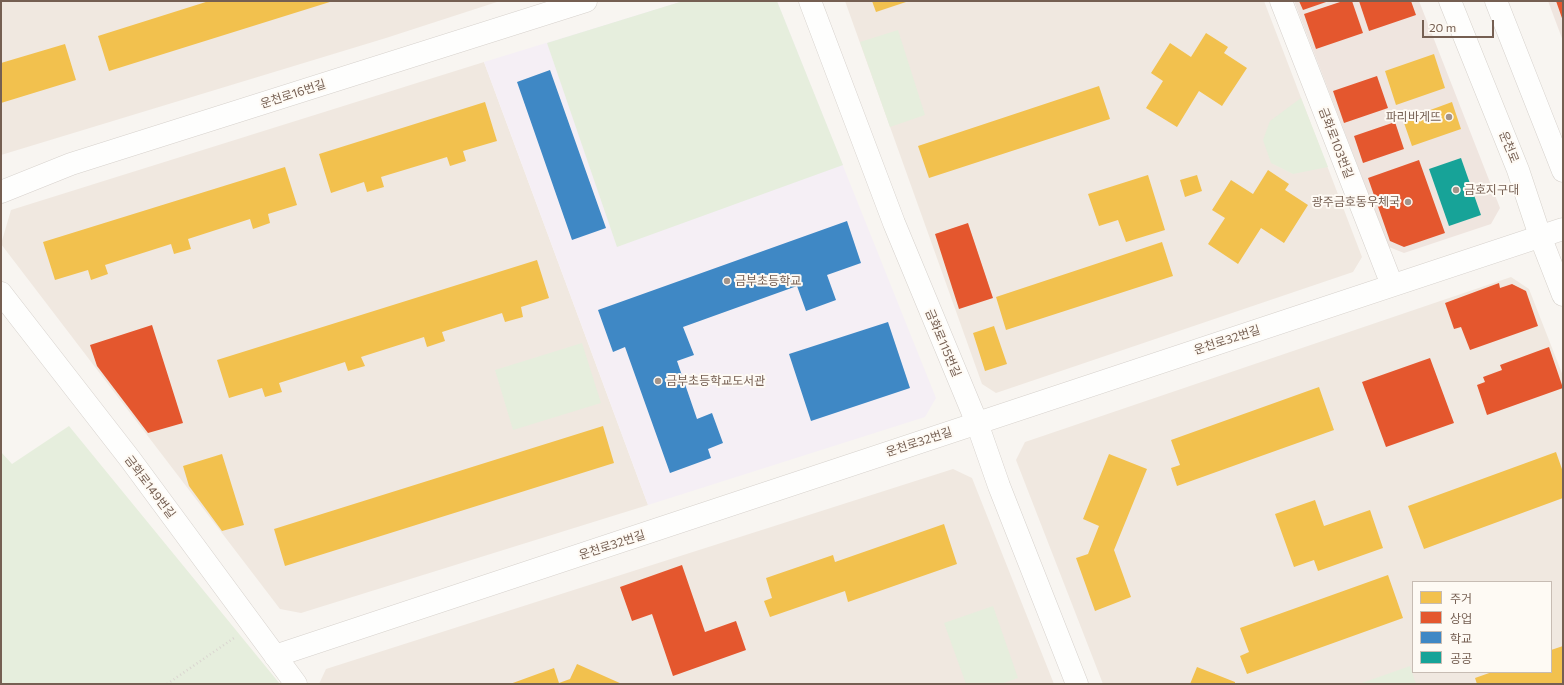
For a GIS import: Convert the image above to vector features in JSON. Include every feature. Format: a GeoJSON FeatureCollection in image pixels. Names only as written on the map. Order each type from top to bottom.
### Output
{"type":"FeatureCollection","features":[{"type":"Feature","properties":{"kind":"street","name":"운천로16번길"},"geometry":{"type":"LineString","coordinates":[[1,192],[71,164],[586,1]]}},
{"type":"Feature","properties":{"kind":"street","name":"금화로115번길"},"geometry":{"type":"LineString","coordinates":[[810,1],[894,223],[977,423],[999,486],[1077,684]]}},
{"type":"Feature","properties":{"kind":"street","name":"금화로103번길"},"geometry":{"type":"LineString","coordinates":[[1281,1],[1392,285]]}},
{"type":"Feature","properties":{"kind":"street","name":"운천로"},"geometry":{"type":"LineString","coordinates":[[1450,1],[1518,170],[1540,236],[1563,295]]}},
{"type":"Feature","properties":{"kind":"street"},"geometry":{"type":"LineString","coordinates":[[1496,1],[1563,171]]}},
{"type":"Feature","properties":{"kind":"street","name":"운천로32번길"},"geometry":{"type":"LineString","coordinates":[[275,656],[1563,228]]}},
{"type":"Feature","properties":{"kind":"street","name":"금화로149번길"},"geometry":{"type":"LineString","coordinates":[[1,293],[130,459],[296,684]]}},
{"type":"Feature","properties":{"kind":"path"},"geometry":{"type":"LineString","coordinates":[[167,684],[252,625]]}},
{"type":"Feature","properties":{"kind":"shaded area"},"geometry":{"type":"Polygon","coordinates":[[[1,1],[500,1],[386,38],[1,155],[1,1]]]}},
{"type":"Feature","properties":{"kind":"shaded area","name":"금부초등학교"},"geometry":{"type":"Polygon","coordinates":[[[683,1],[777,1],[936,398],[925,417],[648,505],[484,62],[683,1]]]}},
{"type":"Feature","properties":{"kind":"shaded area"},"geometry":{"type":"Polygon","coordinates":[[[845,1],[1264,1],[1362,257],[1353,272],[996,393],[982,384],[845,1]]]}},
{"type":"Feature","properties":{"kind":"shaded area"},"geometry":{"type":"Polygon","coordinates":[[[1294,1],[1419,1],[1500,208],[1491,224],[1404,253],[1389,247],[1294,1]]]}},
{"type":"Feature","properties":{"kind":"shaded area"},"geometry":{"type":"Polygon","coordinates":[[[1548,1],[1563,1],[1563,41],[1548,1]]]}},
{"type":"Feature","properties":{"kind":"shaded area"},"geometry":{"type":"Polygon","coordinates":[[[484,62],[648,505],[301,613],[280,609],[1,244],[11,210],[484,62]]]}},
{"type":"Feature","properties":{"kind":"shaded area"},"geometry":{"type":"Polygon","coordinates":[[[1511,277],[1529,289],[1563,376],[1563,684],[1103,684],[1016,460],[1025,442],[1511,277]]]}},
{"type":"Feature","properties":{"kind":"shaded area"},"geometry":{"type":"Polygon","coordinates":[[[953,469],[972,478],[1054,684],[319,684],[326,669],[953,469]]]}},
{"type":"Feature","properties":{"kind":"green space"},"geometry":{"type":"Polygon","coordinates":[[[683,1],[777,1],[843,165],[617,247],[547,43],[683,1]]]}},
{"type":"Feature","properties":{"kind":"green space"},"geometry":{"type":"Polygon","coordinates":[[[898,30],[925,115],[890,127],[860,42],[898,30]]]}},
{"type":"Feature","properties":{"kind":"green space"},"geometry":{"type":"Polygon","coordinates":[[[1301,98],[1328,167],[1293,174],[1271,163],[1263,140],[1270,121],[1301,98]]]}},
{"type":"Feature","properties":{"kind":"green space"},"geometry":{"type":"Polygon","coordinates":[[[582,343],[601,403],[513,430],[495,370],[582,343]]]}},
{"type":"Feature","properties":{"kind":"green space"},"geometry":{"type":"Polygon","coordinates":[[[69,426],[280,684],[1,684],[1,452],[12,464],[69,426]]]}},
{"type":"Feature","properties":{"kind":"green space"},"geometry":{"type":"Polygon","coordinates":[[[993,606],[1018,678],[1001,684],[966,684],[944,623],[993,606]]]}},
{"type":"Feature","properties":{"kind":"green space"},"geometry":{"type":"Polygon","coordinates":[[[1410,666],[1416,684],[1359,684],[1410,666]]]}},
{"type":"Feature","properties":{"kind":"building: 주거"},"geometry":{"type":"Polygon","coordinates":[[[209,1],[333,1],[109,71],[98,36],[209,1]]]}},
{"type":"Feature","properties":{"kind":"building: 주거"},"geometry":{"type":"Polygon","coordinates":[[[872,1],[909,1],[876,12],[872,1]]]}},
{"type":"Feature","properties":{"kind":"building: 주거"},"geometry":{"type":"Polygon","coordinates":[[[1206,33],[1228,47],[1224,53],[1247,68],[1222,106],[1199,91],[1177,127],[1146,108],[1163,81],[1151,73],[1170,43],[1191,57],[1206,33]]]}},
{"type":"Feature","properties":{"kind":"building: 주거"},"geometry":{"type":"Polygon","coordinates":[[[65,44],[76,80],[1,103],[1,63],[65,44]]]}},
{"type":"Feature","properties":{"kind":"building: 주거"},"geometry":{"type":"Polygon","coordinates":[[[1434,54],[1445,88],[1396,105],[1385,71],[1434,54]]]}},
{"type":"Feature","properties":{"kind":"building: 주거"},"geometry":{"type":"Polygon","coordinates":[[[1099,86],[1110,119],[929,178],[918,146],[1099,86]]]}},
{"type":"Feature","properties":{"kind":"building: 주거"},"geometry":{"type":"Polygon","coordinates":[[[485,102],[497,141],[463,151],[466,161],[450,166],[447,157],[381,177],[384,187],[367,192],[364,182],[331,193],[319,154],[485,102]]]}},
{"type":"Feature","properties":{"kind":"building: 주거"},"geometry":{"type":"Polygon","coordinates":[[[1452,102],[1461,129],[1412,146],[1403,120],[1452,102]]]}},
{"type":"Feature","properties":{"kind":"building: 주거"},"geometry":{"type":"Polygon","coordinates":[[[285,167],[297,205],[268,214],[270,223],[253,229],[250,219],[188,239],[191,249],[174,254],[171,244],[105,265],[108,274],[91,280],[88,270],[55,280],[43,242],[285,167]]]}},
{"type":"Feature","properties":{"kind":"building: 주거"},"geometry":{"type":"Polygon","coordinates":[[[1268,170],[1289,184],[1285,190],[1308,205],[1284,243],[1261,228],[1238,264],[1208,244],[1225,218],[1212,210],[1231,180],[1253,194],[1268,170]]]}},
{"type":"Feature","properties":{"kind":"building: 주거"},"geometry":{"type":"Polygon","coordinates":[[[1148,175],[1165,230],[1126,242],[1118,220],[1099,226],[1088,194],[1148,175]]]}},
{"type":"Feature","properties":{"kind":"building: 주거"},"geometry":{"type":"Polygon","coordinates":[[[1197,175],[1202,191],[1185,197],[1180,180],[1197,175]]]}},
{"type":"Feature","properties":{"kind":"building: 주거"},"geometry":{"type":"Polygon","coordinates":[[[1162,242],[1173,276],[1006,330],[996,297],[1162,242]]]}},
{"type":"Feature","properties":{"kind":"building: 주거"},"geometry":{"type":"Polygon","coordinates":[[[537,260],[549,298],[521,307],[523,317],[505,322],[502,313],[442,332],[445,341],[427,347],[424,337],[361,357],[365,366],[348,371],[345,362],[279,383],[282,392],[265,397],[262,388],[229,398],[217,360],[537,260]]]}},
{"type":"Feature","properties":{"kind":"building: 주거"},"geometry":{"type":"Polygon","coordinates":[[[994,326],[1007,364],[985,371],[973,333],[994,326]]]}},
{"type":"Feature","properties":{"kind":"building: 주거"},"geometry":{"type":"Polygon","coordinates":[[[1319,387],[1334,430],[1177,486],[1171,468],[1180,465],[1171,440],[1319,387]]]}},
{"type":"Feature","properties":{"kind":"building: 주거"},"geometry":{"type":"Polygon","coordinates":[[[603,426],[614,463],[285,566],[274,529],[603,426]]]}},
{"type":"Feature","properties":{"kind":"building: 주거"},"geometry":{"type":"Polygon","coordinates":[[[1556,452],[1563,472],[1563,498],[1424,549],[1408,506],[1556,452]]]}},
{"type":"Feature","properties":{"kind":"building: 주거"},"geometry":{"type":"Polygon","coordinates":[[[222,454],[244,525],[222,531],[189,486],[183,466],[222,454]]]}},
{"type":"Feature","properties":{"kind":"building: 주거"},"geometry":{"type":"Polygon","coordinates":[[[1109,454],[1147,469],[1114,550],[1131,597],[1095,611],[1076,558],[1088,554],[1099,526],[1083,519],[1109,454]]]}},
{"type":"Feature","properties":{"kind":"building: 주거"},"geometry":{"type":"Polygon","coordinates":[[[1315,500],[1324,526],[1370,510],[1383,548],[1318,571],[1314,560],[1294,567],[1275,514],[1315,500]]]}},
{"type":"Feature","properties":{"kind":"building: 주거"},"geometry":{"type":"Polygon","coordinates":[[[944,524],[957,564],[848,602],[845,591],[770,617],[764,601],[772,598],[766,578],[833,555],[835,562],[944,524]]]}},
{"type":"Feature","properties":{"kind":"building: 주거"},"geometry":{"type":"Polygon","coordinates":[[[1388,575],[1403,618],[1247,674],[1240,656],[1249,652],[1240,628],[1388,575]]]}},
{"type":"Feature","properties":{"kind":"building: 주거"},"geometry":{"type":"Polygon","coordinates":[[[1563,646],[1563,684],[1477,684],[1475,678],[1489,673],[1552,673],[1552,650],[1563,646]]]}},
{"type":"Feature","properties":{"kind":"building: 주거"},"geometry":{"type":"Polygon","coordinates":[[[577,664],[622,684],[510,684],[554,668],[559,683],[570,679],[577,664]]]}},
{"type":"Feature","properties":{"kind":"building: 주거"},"geometry":{"type":"Polygon","coordinates":[[[1197,667],[1235,682],[1235,684],[1190,684],[1197,667]]]}},
{"type":"Feature","properties":{"kind":"building: 상업"},"geometry":{"type":"Polygon","coordinates":[[[1299,1],[1329,1],[1303,10],[1299,1]]]}},
{"type":"Feature","properties":{"kind":"building: 상업"},"geometry":{"type":"Polygon","coordinates":[[[1343,1],[1352,1],[1363,33],[1316,49],[1304,14],[1343,1]]]}},
{"type":"Feature","properties":{"kind":"building: 상업"},"geometry":{"type":"Polygon","coordinates":[[[1359,1],[1411,1],[1416,15],[1369,31],[1359,1]]]}},
{"type":"Feature","properties":{"kind":"building: 상업"},"geometry":{"type":"Polygon","coordinates":[[[1556,1],[1563,1],[1563,21],[1556,1]]]}},
{"type":"Feature","properties":{"kind":"building: 상업"},"geometry":{"type":"Polygon","coordinates":[[[1377,76],[1388,108],[1344,123],[1333,91],[1377,76]]]}},
{"type":"Feature","properties":{"kind":"building: 상업"},"geometry":{"type":"Polygon","coordinates":[[[1395,122],[1404,149],[1363,163],[1354,136],[1395,122]]]}},
{"type":"Feature","properties":{"kind":"building: 상업"},"geometry":{"type":"Polygon","coordinates":[[[1419,160],[1445,233],[1404,247],[1390,241],[1368,178],[1419,160]]]}},
{"type":"Feature","properties":{"kind":"building: 상업"},"geometry":{"type":"Polygon","coordinates":[[[968,223],[993,298],[959,309],[935,234],[968,223]]]}},
{"type":"Feature","properties":{"kind":"building: 상업"},"geometry":{"type":"Polygon","coordinates":[[[1499,283],[1500,288],[1512,284],[1526,291],[1538,326],[1470,350],[1461,327],[1454,329],[1445,303],[1499,283]]]}},
{"type":"Feature","properties":{"kind":"building: 상업"},"geometry":{"type":"Polygon","coordinates":[[[152,325],[183,423],[148,433],[97,366],[90,345],[152,325]]]}},
{"type":"Feature","properties":{"kind":"building: 상업"},"geometry":{"type":"Polygon","coordinates":[[[1549,347],[1563,388],[1487,415],[1477,385],[1485,382],[1483,377],[1502,370],[1500,365],[1549,347]]]}},
{"type":"Feature","properties":{"kind":"building: 상업"},"geometry":{"type":"Polygon","coordinates":[[[1430,358],[1454,423],[1386,447],[1362,382],[1430,358]]]}},
{"type":"Feature","properties":{"kind":"building: 상업"},"geometry":{"type":"Polygon","coordinates":[[[682,565],[705,632],[736,621],[746,650],[673,676],[652,614],[632,621],[620,587],[682,565]]]}},
{"type":"Feature","properties":{"kind":"building: 학교"},"geometry":{"type":"Polygon","coordinates":[[[550,70],[606,228],[572,240],[517,82],[550,70]]]}},
{"type":"Feature","properties":{"kind":"building: 학교"},"geometry":{"type":"Polygon","coordinates":[[[847,221],[861,263],[827,275],[836,300],[806,311],[797,286],[683,327],[694,355],[677,361],[697,419],[712,413],[723,443],[708,449],[711,458],[670,473],[625,347],[613,352],[598,310],[847,221]]]}},
{"type":"Feature","properties":{"kind":"building: 학교"},"geometry":{"type":"Polygon","coordinates":[[[888,322],[910,388],[811,421],[789,354],[888,322]]]}},
{"type":"Feature","properties":{"kind":"building: 공공"},"geometry":{"type":"Polygon","coordinates":[[[1461,158],[1481,215],[1449,226],[1429,169],[1461,158]]]}},
{"type":"Feature","properties":{"kind":"place","name":"파리바게뜨"},"geometry":{"type":"Point","coordinates":[1449,117]}},
{"type":"Feature","properties":{"kind":"place","name":"금호지구대"},"geometry":{"type":"Point","coordinates":[1456,190]}},
{"type":"Feature","properties":{"kind":"place","name":"광주금호동우체국"},"geometry":{"type":"Point","coordinates":[1408,202]}},
{"type":"Feature","properties":{"kind":"place","name":"금부초등학교"},"geometry":{"type":"Point","coordinates":[727,281]}},
{"type":"Feature","properties":{"kind":"place","name":"금부초등학교도서관"},"geometry":{"type":"Point","coordinates":[658,381]}}]}
